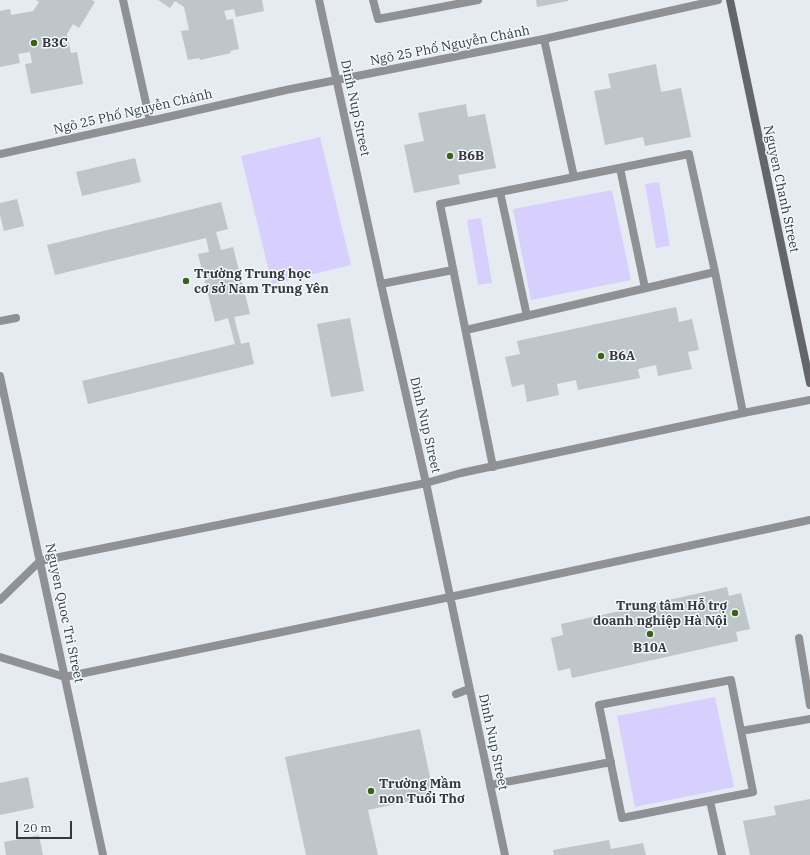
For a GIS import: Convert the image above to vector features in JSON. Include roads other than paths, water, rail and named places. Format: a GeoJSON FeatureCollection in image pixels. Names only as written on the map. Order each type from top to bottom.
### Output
{"type":"FeatureCollection","features":[{"type":"Feature","properties":{"kind":"street"},"geometry":{"type":"LineString","coordinates":[[123,0],[150,121]]}},
{"type":"Feature","properties":{"kind":"street","name":"Dinh Nup Street"},"geometry":{"type":"LineString","coordinates":[[319,0],[426,483],[505,855]]}},
{"type":"Feature","properties":{"kind":"street"},"geometry":{"type":"LineString","coordinates":[[373,0],[378,19],[478,0]]}},
{"type":"Feature","properties":{"kind":"street","name":"Ngõ 25 Phố Nguyễn Chánh"},"geometry":{"type":"LineString","coordinates":[[0,154],[286,90],[544,39],[718,0]]}},
{"type":"Feature","properties":{"kind":"street","name":"Nguyen Chanh Street"},"geometry":{"type":"LineString","coordinates":[[730,0],[810,383]]}},
{"type":"Feature","properties":{"kind":"street"},"geometry":{"type":"LineString","coordinates":[[544,39],[574,177]]}},
{"type":"Feature","properties":{"kind":"street"},"geometry":{"type":"LineString","coordinates":[[492,467],[440,204],[689,154],[715,272],[743,412]]}},
{"type":"Feature","properties":{"kind":"street"},"geometry":{"type":"LineString","coordinates":[[620,168],[646,288]]}},
{"type":"Feature","properties":{"kind":"street"},"geometry":{"type":"LineString","coordinates":[[500,192],[527,316]]}},
{"type":"Feature","properties":{"kind":"street"},"geometry":{"type":"LineString","coordinates":[[381,284],[453,270]]}},
{"type":"Feature","properties":{"kind":"street"},"geometry":{"type":"LineString","coordinates":[[466,330],[715,272]]}},
{"type":"Feature","properties":{"kind":"street"},"geometry":{"type":"LineString","coordinates":[[0,321],[16,318]]}},
{"type":"Feature","properties":{"kind":"street","name":"Nguyen Quoc Tri Street"},"geometry":{"type":"LineString","coordinates":[[0,376],[103,855]]}},
{"type":"Feature","properties":{"kind":"street"},"geometry":{"type":"LineString","coordinates":[[0,600],[40,561],[426,483],[461,473],[743,412],[810,400]]}},
{"type":"Feature","properties":{"kind":"street"},"geometry":{"type":"LineString","coordinates":[[0,657],[65,677],[810,520]]}},
{"type":"Feature","properties":{"kind":"street"},"geometry":{"type":"LineString","coordinates":[[799,638],[810,705]]}},
{"type":"Feature","properties":{"kind":"street"},"geometry":{"type":"LineString","coordinates":[[731,680],[741,731],[753,792],[622,818],[599,705],[731,680]]}},
{"type":"Feature","properties":{"kind":"street"},"geometry":{"type":"LineString","coordinates":[[456,694],[470,689]]}},
{"type":"Feature","properties":{"kind":"street"},"geometry":{"type":"LineString","coordinates":[[741,731],[810,719]]}},
{"type":"Feature","properties":{"kind":"street"},"geometry":{"type":"LineString","coordinates":[[490,785],[611,762]]}},
{"type":"Feature","properties":{"kind":"street"},"geometry":{"type":"LineString","coordinates":[[710,800],[722,855]]}},
{"type":"Feature","properties":{"kind":"place","name":"B3C"},"geometry":{"type":"Point","coordinates":[34,43]}},
{"type":"Feature","properties":{"kind":"place","name":"B6B"},"geometry":{"type":"Point","coordinates":[450,156]}},
{"type":"Feature","properties":{"kind":"place","name":"Trường Trung học cơ sở Nam Trung Yên"},"geometry":{"type":"Point","coordinates":[186,281]}},
{"type":"Feature","properties":{"kind":"place","name":"B6A"},"geometry":{"type":"Point","coordinates":[601,356]}},
{"type":"Feature","properties":{"kind":"place","name":"Trung tâm Hỗ trợ doanh nghiệp Hà Nội"},"geometry":{"type":"Point","coordinates":[735,613]}},
{"type":"Feature","properties":{"kind":"place","name":"B10A"},"geometry":{"type":"Point","coordinates":[650,634]}},
{"type":"Feature","properties":{"kind":"place","name":"Trường Mầm non Tuổi Thơ"},"geometry":{"type":"Point","coordinates":[371,791]}}]}
